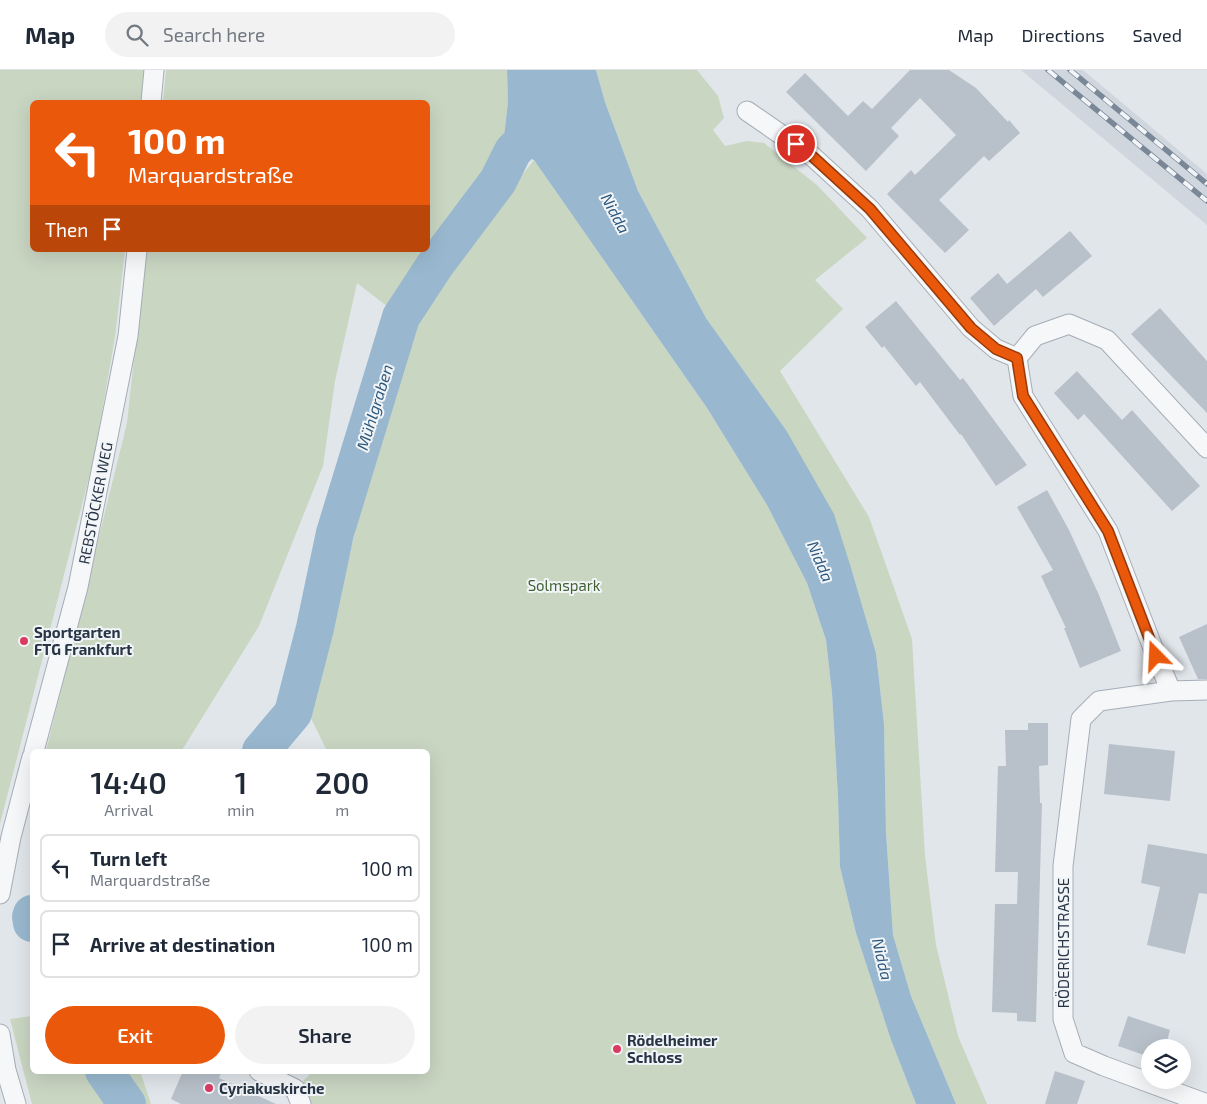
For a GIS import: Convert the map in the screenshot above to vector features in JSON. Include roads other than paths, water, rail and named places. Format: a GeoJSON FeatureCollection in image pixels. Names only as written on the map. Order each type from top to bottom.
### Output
{"type":"FeatureCollection","features":[{"type":"Feature","properties":{"kind":"street"},"geometry":{"type":"LineString","coordinates":[[151,100],[154,70]]}},
{"type":"Feature","properties":{"kind":"street"},"geometry":{"type":"LineString","coordinates":[[747,111],[812,156],[870,209],[971,328],[996,349],[1017,358]]}},
{"type":"Feature","properties":{"kind":"street","name":"REBSTÖCKER WEG"},"geometry":{"type":"LineString","coordinates":[[35,749],[78,588],[128,336],[137,252]]}},
{"type":"Feature","properties":{"kind":"street"},"geometry":{"type":"LineString","coordinates":[[1207,448],[1107,340],[1070,324],[1035,336],[1017,358],[1023,396],[1108,531],[1171,691],[1207,690]]}},
{"type":"Feature","properties":{"kind":"street","name":"RÖDERICHSTRASSE"},"geometry":{"type":"LineString","coordinates":[[1171,691],[1099,701],[1081,720],[1063,866],[1063,1020],[1074,1053],[1207,1104]]}},
{"type":"Feature","properties":{"kind":"street"},"geometry":{"type":"LineString","coordinates":[[0,894],[11,837],[30,764]]}},
{"type":"Feature","properties":{"kind":"street"},"geometry":{"type":"LineString","coordinates":[[0,1034],[3,1068],[16,1104]]}},
{"type":"Feature","properties":{"kind":"street"},"geometry":{"type":"LineString","coordinates":[[265,1074],[295,1089],[301,1104]]}},
{"type":"Feature","properties":{"kind":"water","name":"Nidda"},"geometry":{"type":"Polygon","coordinates":[[[507,70],[596,70],[605,102],[638,191],[706,318],[786,430],[834,514],[876,653],[884,724],[886,833],[893,935],[911,996],[956,1104],[916,1104],[891,1040],[856,933],[840,867],[832,693],[826,640],[807,583],[767,505],[707,408],[534,160],[513,151],[504,137],[508,102],[507,70]]]}},
{"type":"Feature","properties":{"kind":"waterway","name":"Mühlgraben"},"geometry":{"type":"LineString","coordinates":[[263,749],[293,713],[315,628],[335,533],[401,317],[435,265],[498,181],[513,151],[550,115]]}},
{"type":"Feature","properties":{"kind":"waterway","name":"Mühlgraben"},"geometry":{"type":"LineString","coordinates":[[106,1074],[127,1104]]}},
{"type":"Feature","properties":{"kind":"railway"},"geometry":{"type":"LineString","coordinates":[[1048,70],[1207,201]]}},
{"type":"Feature","properties":{"kind":"railway"},"geometry":{"type":"LineString","coordinates":[[1070,70],[1207,184]]}},
{"type":"Feature","properties":{"kind":"place","name":"Sportgarten FTG Frankfurt"},"geometry":{"type":"Point","coordinates":[24,641]}},
{"type":"Feature","properties":{"kind":"place","name":"Rödelheimer Schloss"},"geometry":{"type":"Point","coordinates":[617,1049]}},
{"type":"Feature","properties":{"kind":"place","name":"Cyriakuskirche"},"geometry":{"type":"Point","coordinates":[209,1088]}},
{"type":"Feature","properties":{"kind":"park label","name":"Solmspark"},"geometry":{"type":"Point","coordinates":[564,585]}}]}
